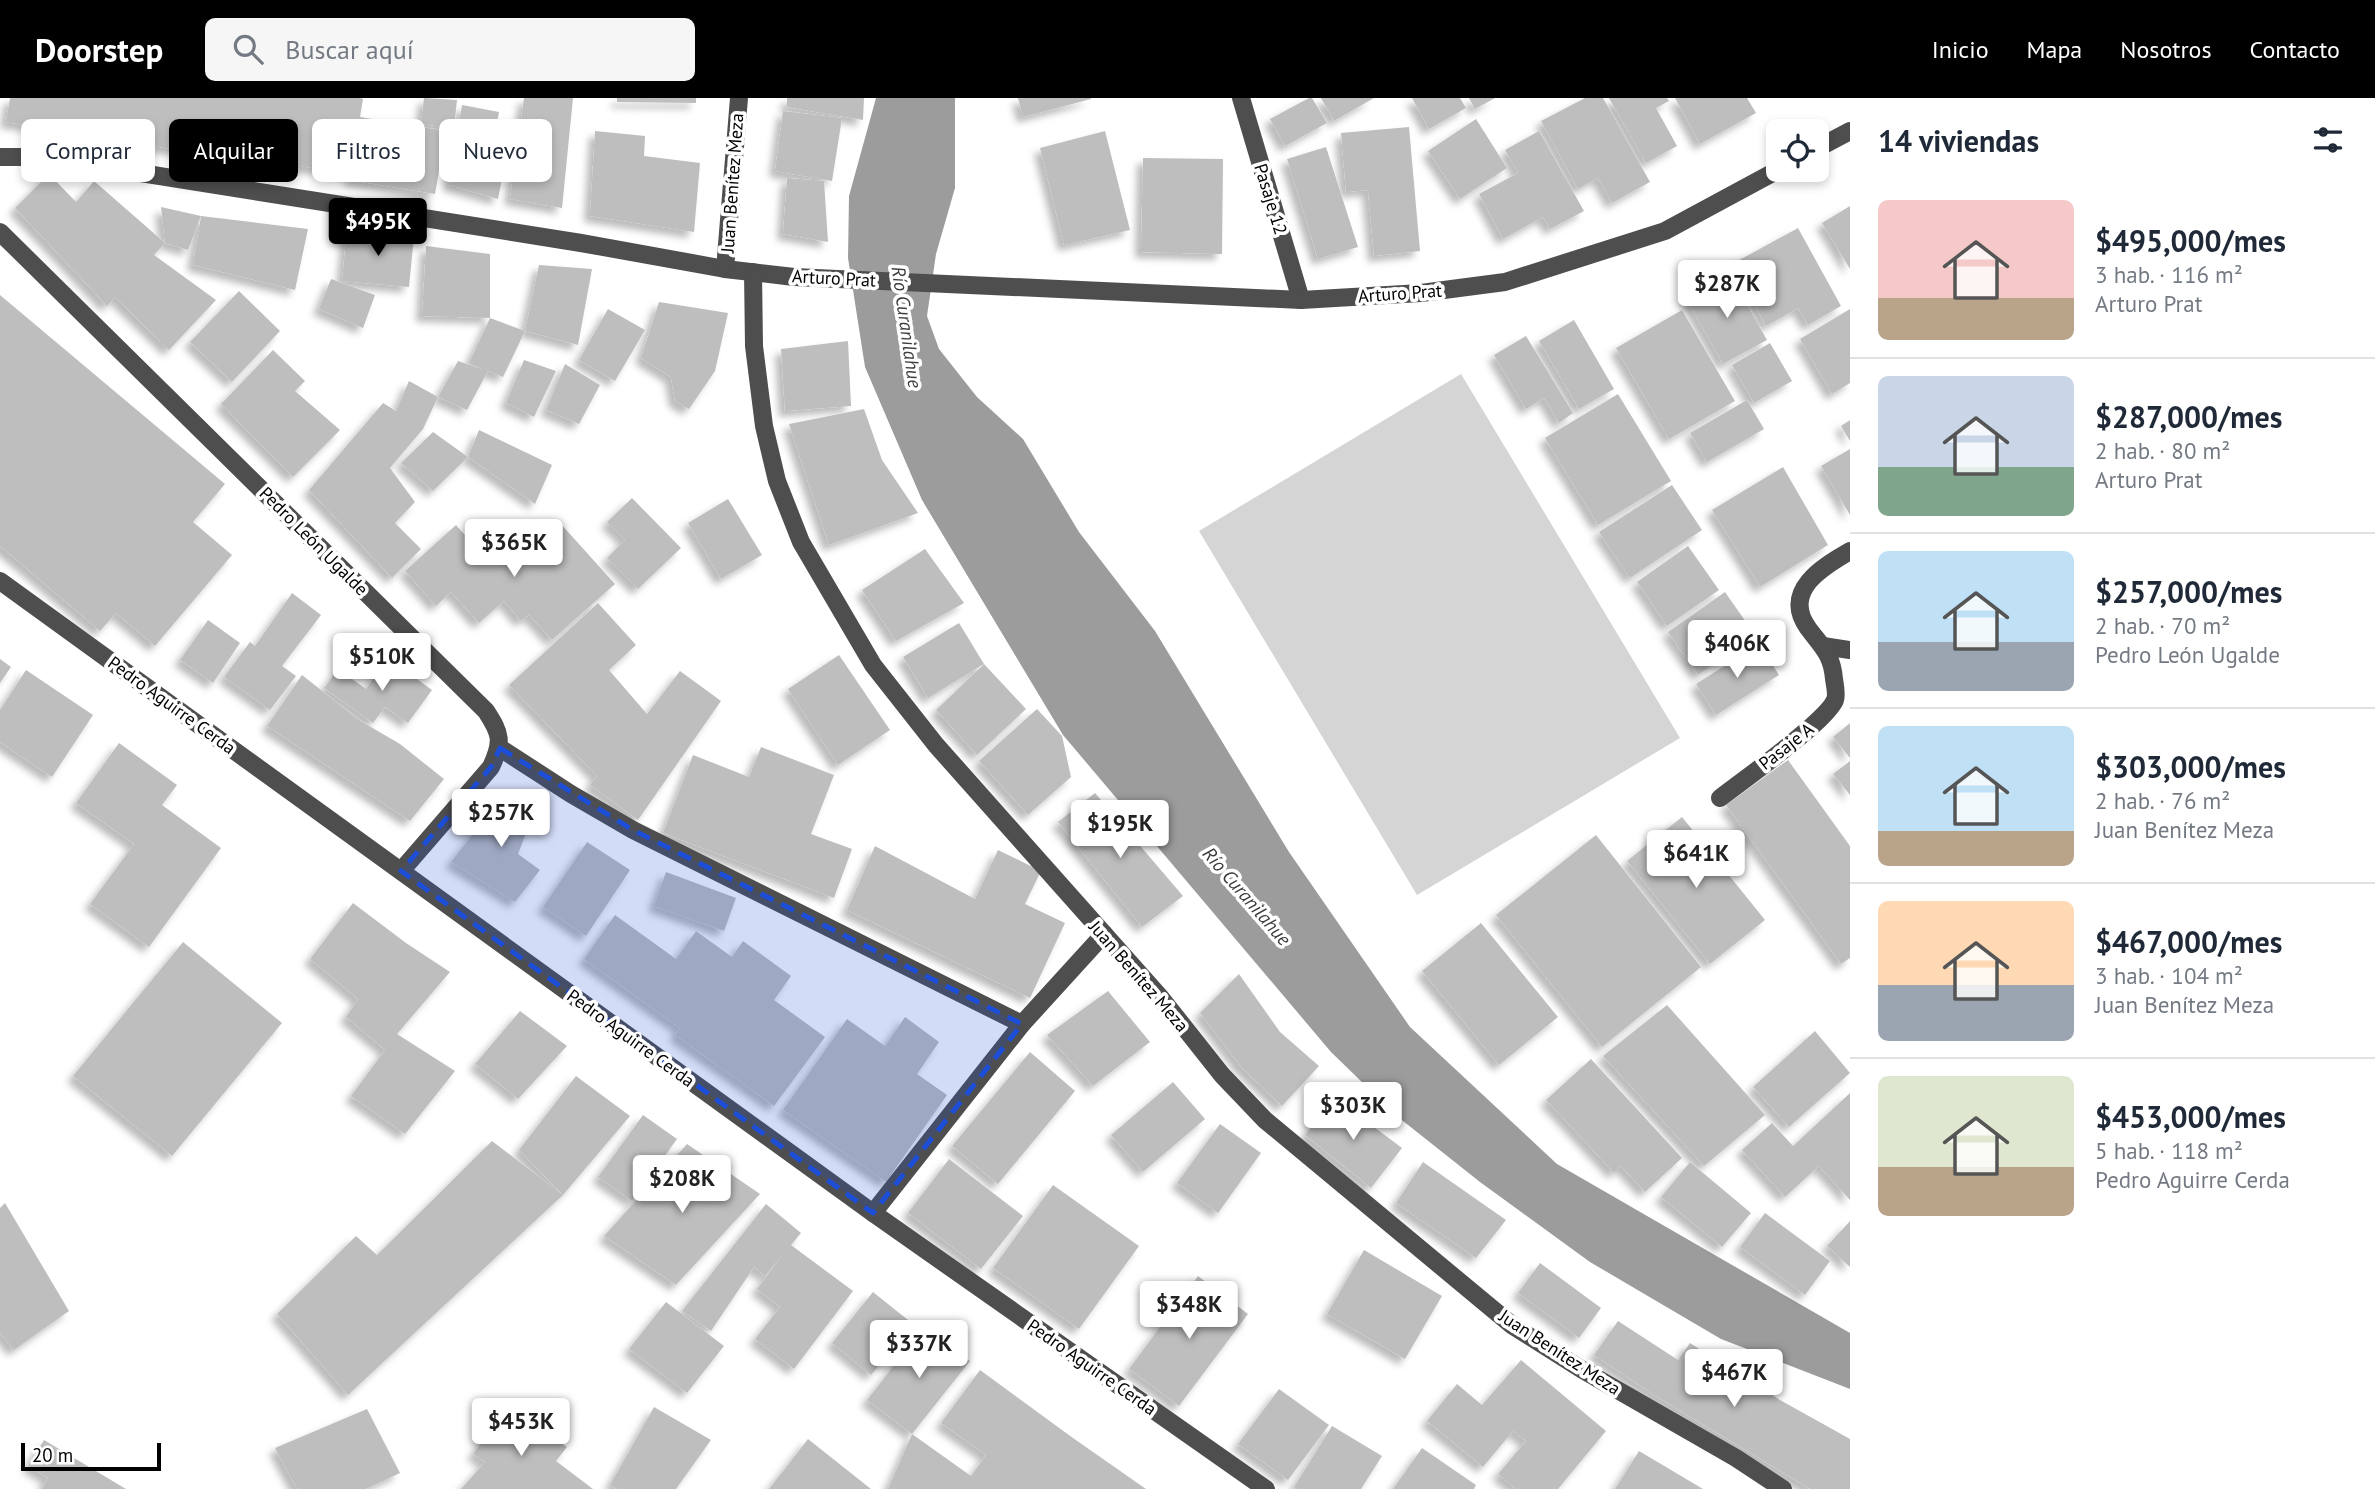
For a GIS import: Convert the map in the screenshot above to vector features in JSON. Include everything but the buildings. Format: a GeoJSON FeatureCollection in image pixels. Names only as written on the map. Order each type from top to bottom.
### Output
{"type":"FeatureCollection","features":[{"type":"Feature","properties":{"kind":"street","name":"Juan Benítez Meza"},"geometry":{"type":"LineString","coordinates":[[725,269],[738,98]]}},
{"type":"Feature","properties":{"kind":"street","name":"Pasaje 12"},"geometry":{"type":"LineString","coordinates":[[1241,98],[1301,300]]}},
{"type":"Feature","properties":{"kind":"street"},"geometry":{"type":"LineString","coordinates":[[1829,142],[1850,131]]}},
{"type":"Feature","properties":{"kind":"street","name":"Arturo Prat"},"geometry":{"type":"LineString","coordinates":[[0,157],[53,159],[581,243],[725,269],[794,277],[1301,300],[1421,293],[1505,282],[1665,231],[1766,176]]}},
{"type":"Feature","properties":{"kind":"street","name":"Pedro León Ugalde"},"geometry":{"type":"LineString","coordinates":[[0,232],[486,710],[498,729],[500,748]]}},
{"type":"Feature","properties":{"kind":"street","name":"Juan Benítez Meza"},"geometry":{"type":"LineString","coordinates":[[753,272],[754,346],[764,425],[777,481],[801,542],[873,665],[936,745],[1161,998],[1222,1075],[1265,1120],[1502,1317],[1581,1369],[1736,1458],[1783,1489]]}},
{"type":"Feature","properties":{"kind":"street","name":"Pasaje A"},"geometry":{"type":"LineString","coordinates":[[1720,798],[1824,717],[1836,699],[1833,662],[1799,610],[1800,596],[1806,584],[1825,565],[1850,551]]}},
{"type":"Feature","properties":{"kind":"street","name":"Pedro Aguirre Cerda"},"geometry":{"type":"LineString","coordinates":[[0,581],[873,1213],[1266,1489]]}},
{"type":"Feature","properties":{"kind":"street"},"geometry":{"type":"LineString","coordinates":[[1823,646],[1850,650]]}},
{"type":"Feature","properties":{"kind":"street"},"geometry":{"type":"LineString","coordinates":[[401,871],[491,767],[500,748],[633,830],[1023,1024]]}},
{"type":"Feature","properties":{"kind":"street"},"geometry":{"type":"LineString","coordinates":[[873,1213],[1023,1024],[1104,934]]}},
{"type":"Feature","properties":{"kind":"highlighted area"},"geometry":{"type":"Polygon","coordinates":[[[500,748],[633,830],[1022,1024],[873,1213],[401,871],[491,767],[500,748]]]}},
{"type":"Feature","properties":{"kind":"shaded area"},"geometry":{"type":"Polygon","coordinates":[[[1461,374],[1680,738],[1417,895],[1199,531],[1461,374]]]}},
{"type":"Feature","properties":{"kind":"water","name":"Río Curanilahue"},"geometry":{"type":"Polygon","coordinates":[[[876,98],[955,98],[955,188],[936,254],[927,316],[939,349],[977,397],[1023,439],[1079,532],[1155,631],[1289,852],[1410,1027],[1557,1164],[1850,1333],[1850,1389],[1721,1339],[1590,1262],[1480,1182],[1398,1117],[1331,1052],[1063,735],[922,500],[865,367],[848,258],[849,196],[876,98]]]}}]}
